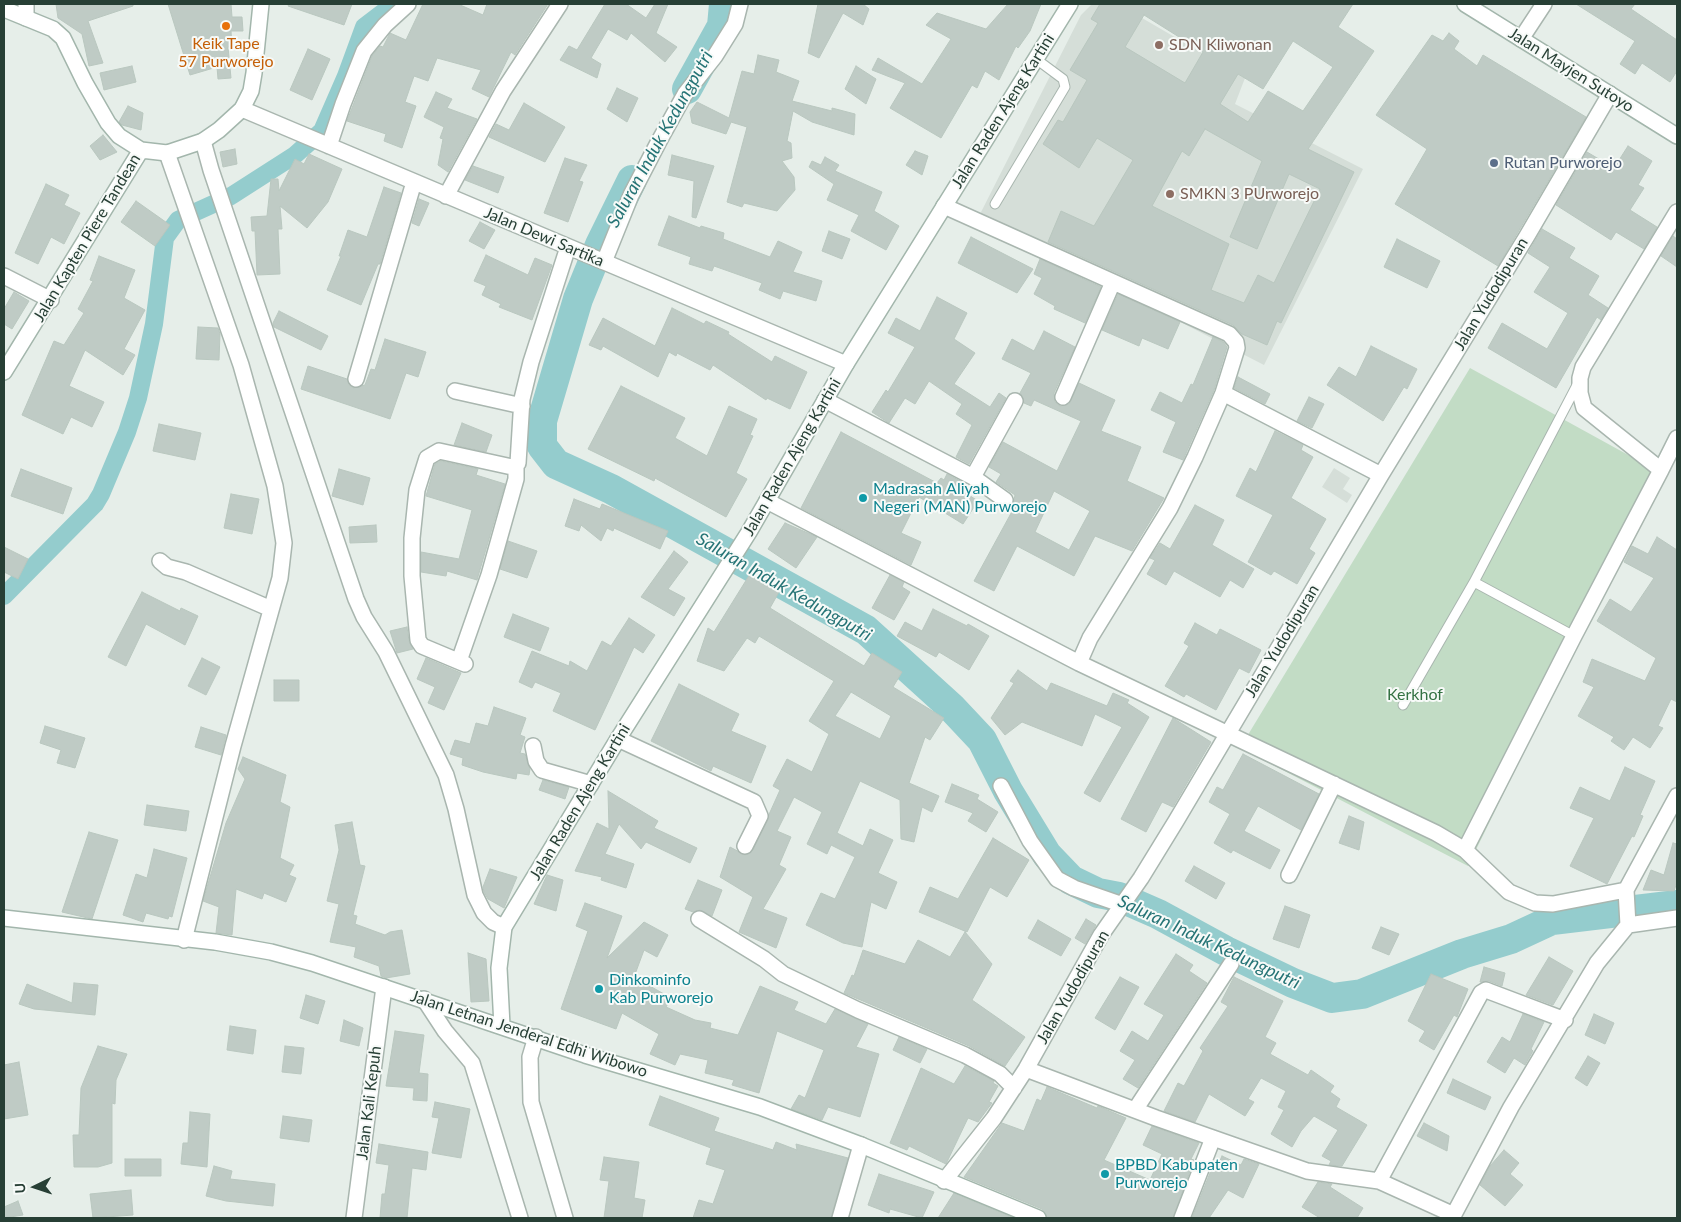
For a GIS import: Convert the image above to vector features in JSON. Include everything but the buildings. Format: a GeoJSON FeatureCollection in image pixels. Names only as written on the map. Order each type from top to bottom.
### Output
{"type":"FeatureCollection","features":[{"type":"Feature","properties":{"kind":"street"},"geometry":{"type":"LineString","coordinates":[[142,150],[167,153],[203,141],[220,130],[242,108],[250,91],[254,73],[260,4]]}},
{"type":"Feature","properties":{"kind":"street"},"geometry":{"type":"LineString","coordinates":[[327,145],[364,51],[385,25],[408,4]]}},
{"type":"Feature","properties":{"kind":"street"},"geometry":{"type":"LineString","coordinates":[[446,196],[503,91],[560,4]]}},
{"type":"Feature","properties":{"kind":"street"},"geometry":{"type":"LineString","coordinates":[[603,262],[631,195],[658,143],[685,94],[715,56],[736,24],[740,4]]}},
{"type":"Feature","properties":{"kind":"street","name":"Jalan Raden Ajeng Kartini"},"geometry":{"type":"LineString","coordinates":[[502,1026],[498,968],[504,927],[618,739],[749,532],[846,364],[1070,4]]}},
{"type":"Feature","properties":{"kind":"street","name":"Jalan Mayjen Sutoyo"},"geometry":{"type":"LineString","coordinates":[[1465,4],[1677,136]]}},
{"type":"Feature","properties":{"kind":"street"},"geometry":{"type":"LineString","coordinates":[[1521,39],[1544,4]]}},
{"type":"Feature","properties":{"kind":"street","name":"Jalan Kapten Piere Tandean"},"geometry":{"type":"LineString","coordinates":[[4,9],[26,11],[63,38],[85,83],[108,123],[119,136],[142,150],[4,372]]}},
{"type":"Feature","properties":{"kind":"street","name":"Jalan Yudodipuran"},"geometry":{"type":"LineString","coordinates":[[944,1181],[994,1118],[1026,1069],[1101,935],[1141,878],[1381,475],[1527,236],[1610,94]]}},
{"type":"Feature","properties":{"kind":"street","name":"Jalan Dewi Sartika"},"geometry":{"type":"LineString","coordinates":[[242,108],[297,133],[846,364]]}},
{"type":"Feature","properties":{"kind":"street"},"geometry":{"type":"LineString","coordinates":[[203,141],[211,170],[356,599],[364,617],[386,652],[446,775],[475,895],[484,912],[493,922],[504,927]]}},
{"type":"Feature","properties":{"kind":"street"},"geometry":{"type":"LineString","coordinates":[[167,153],[241,366],[275,486],[284,543],[283,562],[233,746],[184,940]]}},
{"type":"Feature","properties":{"kind":"street"},"geometry":{"type":"LineString","coordinates":[[356,379],[414,182]]}},
{"type":"Feature","properties":{"kind":"street"},"geometry":{"type":"LineString","coordinates":[[944,206],[1234,337],[1238,348],[1223,393],[1196,457],[1170,508],[1090,638],[1079,663]]}},
{"type":"Feature","properties":{"kind":"street"},"geometry":{"type":"LineString","coordinates":[[1661,470],[1584,408],[1580,393],[1580,378],[1583,367],[1677,212]]}},
{"type":"Feature","properties":{"kind":"street"},"geometry":{"type":"LineString","coordinates":[[516,466],[512,467],[439,450],[427,458],[417,490],[412,538],[412,576],[418,640],[422,646],[462,662],[516,478],[516,466],[520,452],[522,406],[531,362],[572,248]]}},
{"type":"Feature","properties":{"kind":"street"},"geometry":{"type":"LineString","coordinates":[[4,276],[50,300]]}},
{"type":"Feature","properties":{"kind":"street"},"geometry":{"type":"LineString","coordinates":[[1063,397],[1113,282]]}},
{"type":"Feature","properties":{"kind":"street"},"geometry":{"type":"LineString","coordinates":[[454,391],[522,406]]}},
{"type":"Feature","properties":{"kind":"street"},"geometry":{"type":"LineString","coordinates":[[1223,393],[1381,475]]}},
{"type":"Feature","properties":{"kind":"street"},"geometry":{"type":"LineString","coordinates":[[825,400],[864,422],[920,447],[973,477],[1005,500]]}},
{"type":"Feature","properties":{"kind":"street"},"geometry":{"type":"LineString","coordinates":[[973,477],[1015,401]]}},
{"type":"Feature","properties":{"kind":"street"},"geometry":{"type":"LineString","coordinates":[[1465,850],[1677,438]]}},
{"type":"Feature","properties":{"kind":"street"},"geometry":{"type":"LineString","coordinates":[[767,501],[1079,663],[1436,833],[1465,850],[1510,892],[1535,903],[1553,904],[1626,890]]}},
{"type":"Feature","properties":{"kind":"street"},"geometry":{"type":"LineString","coordinates":[[160,561],[167,567],[186,572],[271,609]]}},
{"type":"Feature","properties":{"kind":"street"},"geometry":{"type":"LineString","coordinates":[[618,739],[754,802],[760,816],[745,846]]}},
{"type":"Feature","properties":{"kind":"street"},"geometry":{"type":"LineString","coordinates":[[533,746],[536,761],[542,770],[591,784]]}},
{"type":"Feature","properties":{"kind":"street"},"geometry":{"type":"LineString","coordinates":[[1289,875],[1334,784]]}},
{"type":"Feature","properties":{"kind":"street"},"geometry":{"type":"LineString","coordinates":[[1001,786],[1030,841],[1057,879],[1074,888],[1124,904]]}},
{"type":"Feature","properties":{"kind":"street"},"geometry":{"type":"LineString","coordinates":[[1026,1069],[1307,1171],[1379,1181],[1453,1216],[1511,1107],[1627,916],[1626,890],[1677,796]]}},
{"type":"Feature","properties":{"kind":"street"},"geometry":{"type":"LineString","coordinates":[[1627,916],[1677,918]]}},
{"type":"Feature","properties":{"kind":"street","name":"Jalan Letnan Jenderal Edhi Wibowo"},"geometry":{"type":"LineString","coordinates":[[4,918],[184,940],[215,942],[271,952],[330,968],[384,988],[424,999],[586,1055],[760,1107],[861,1145],[1029,1217]]}},
{"type":"Feature","properties":{"kind":"street"},"geometry":{"type":"LineString","coordinates":[[699,919],[764,959],[783,974],[858,1010],[965,1055],[1000,1074],[1014,1088]]}},
{"type":"Feature","properties":{"kind":"street"},"geometry":{"type":"LineString","coordinates":[[1135,1110],[1231,964]]}},
{"type":"Feature","properties":{"kind":"street","name":"Jalan Kali Kepuh"},"geometry":{"type":"LineString","coordinates":[[354,1218],[384,988]]}},
{"type":"Feature","properties":{"kind":"street"},"geometry":{"type":"LineString","coordinates":[[1379,1181],[1481,993],[1486,990],[1565,1020]]}},
{"type":"Feature","properties":{"kind":"street"},"geometry":{"type":"LineString","coordinates":[[424,999],[445,1031],[472,1062],[520,1218]]}},
{"type":"Feature","properties":{"kind":"street"},"geometry":{"type":"LineString","coordinates":[[536,1037],[530,1057],[531,1102],[565,1218]]}},
{"type":"Feature","properties":{"kind":"street"},"geometry":{"type":"LineString","coordinates":[[1182,1218],[1213,1138]]}},
{"type":"Feature","properties":{"kind":"street"},"geometry":{"type":"LineString","coordinates":[[840,1218],[861,1145]]}},
{"type":"Feature","properties":{"kind":"lane"},"geometry":{"type":"LineString","coordinates":[[995,204],[1063,93],[1063,79],[1036,59]]}},
{"type":"Feature","properties":{"kind":"lane"},"geometry":{"type":"LineString","coordinates":[[1403,705],[1474,582],[1580,378]]}},
{"type":"Feature","properties":{"kind":"lane"},"geometry":{"type":"LineString","coordinates":[[1474,582],[1574,636]]}},
{"type":"Feature","properties":{"kind":"shaded area","name":"SMKN 3 PUrworejo"},"geometry":{"type":"Polygon","coordinates":[[[1092,4],[1118,4],[1245,78],[1235,104],[1363,169],[1264,365],[978,218],[1081,15],[1092,4]]]}},
{"type":"Feature","properties":{"kind":"shaded area"},"geometry":{"type":"Polygon","coordinates":[[[1334,468],[1350,478],[1343,489],[1352,495],[1347,503],[1322,487],[1334,468]]]}},
{"type":"Feature","properties":{"kind":"green space","name":"Kerkhof"},"geometry":{"type":"Polygon","coordinates":[[[1470,368],[1661,473],[1468,866],[1240,748],[1470,368]]]}},
{"type":"Feature","properties":{"kind":"waterway"},"geometry":{"type":"LineString","coordinates":[[4,596],[95,504],[101,494],[127,432],[138,398],[154,324],[165,238],[178,220],[231,196],[295,155],[322,131],[346,76],[364,27],[394,4]]}},
{"type":"Feature","properties":{"kind":"waterway","name":"Saluran Induk Kedungputri"},"geometry":{"type":"LineString","coordinates":[[687,89],[722,26],[724,4]]}},
{"type":"Feature","properties":{"kind":"waterway","name":"Saluran Induk Kedungputri"},"geometry":{"type":"LineString","coordinates":[[632,180],[600,245],[578,299],[542,421],[542,446],[556,464],[611,489],[866,630],[951,707],[982,740],[1008,791],[1047,855],[1071,880],[1098,893],[1119,897],[1158,914],[1226,951],[1293,983],[1332,998],[1362,994],[1462,954],[1511,939],[1552,920],[1677,905]]}},
{"type":"Feature","properties":{"kind":"place","name":"Keik Tape 57 Purworejo"},"geometry":{"type":"Point","coordinates":[226,26]}},
{"type":"Feature","properties":{"kind":"place","name":"SDN Kliwonan"},"geometry":{"type":"Point","coordinates":[1159,45]}},
{"type":"Feature","properties":{"kind":"place","name":"Rutan Purworejo"},"geometry":{"type":"Point","coordinates":[1494,163]}},
{"type":"Feature","properties":{"kind":"place","name":"SMKN 3 PUrworejo"},"geometry":{"type":"Point","coordinates":[1170,194]}},
{"type":"Feature","properties":{"kind":"place","name":"Madrasah Aliyah Negeri (MAN) Purworejo"},"geometry":{"type":"Point","coordinates":[863,498]}},
{"type":"Feature","properties":{"kind":"place","name":"Dinkominfo Kab Purworejo"},"geometry":{"type":"Point","coordinates":[599,989]}},
{"type":"Feature","properties":{"kind":"place","name":"BPBD Kabupaten Purworejo"},"geometry":{"type":"Point","coordinates":[1105,1174]}}]}
